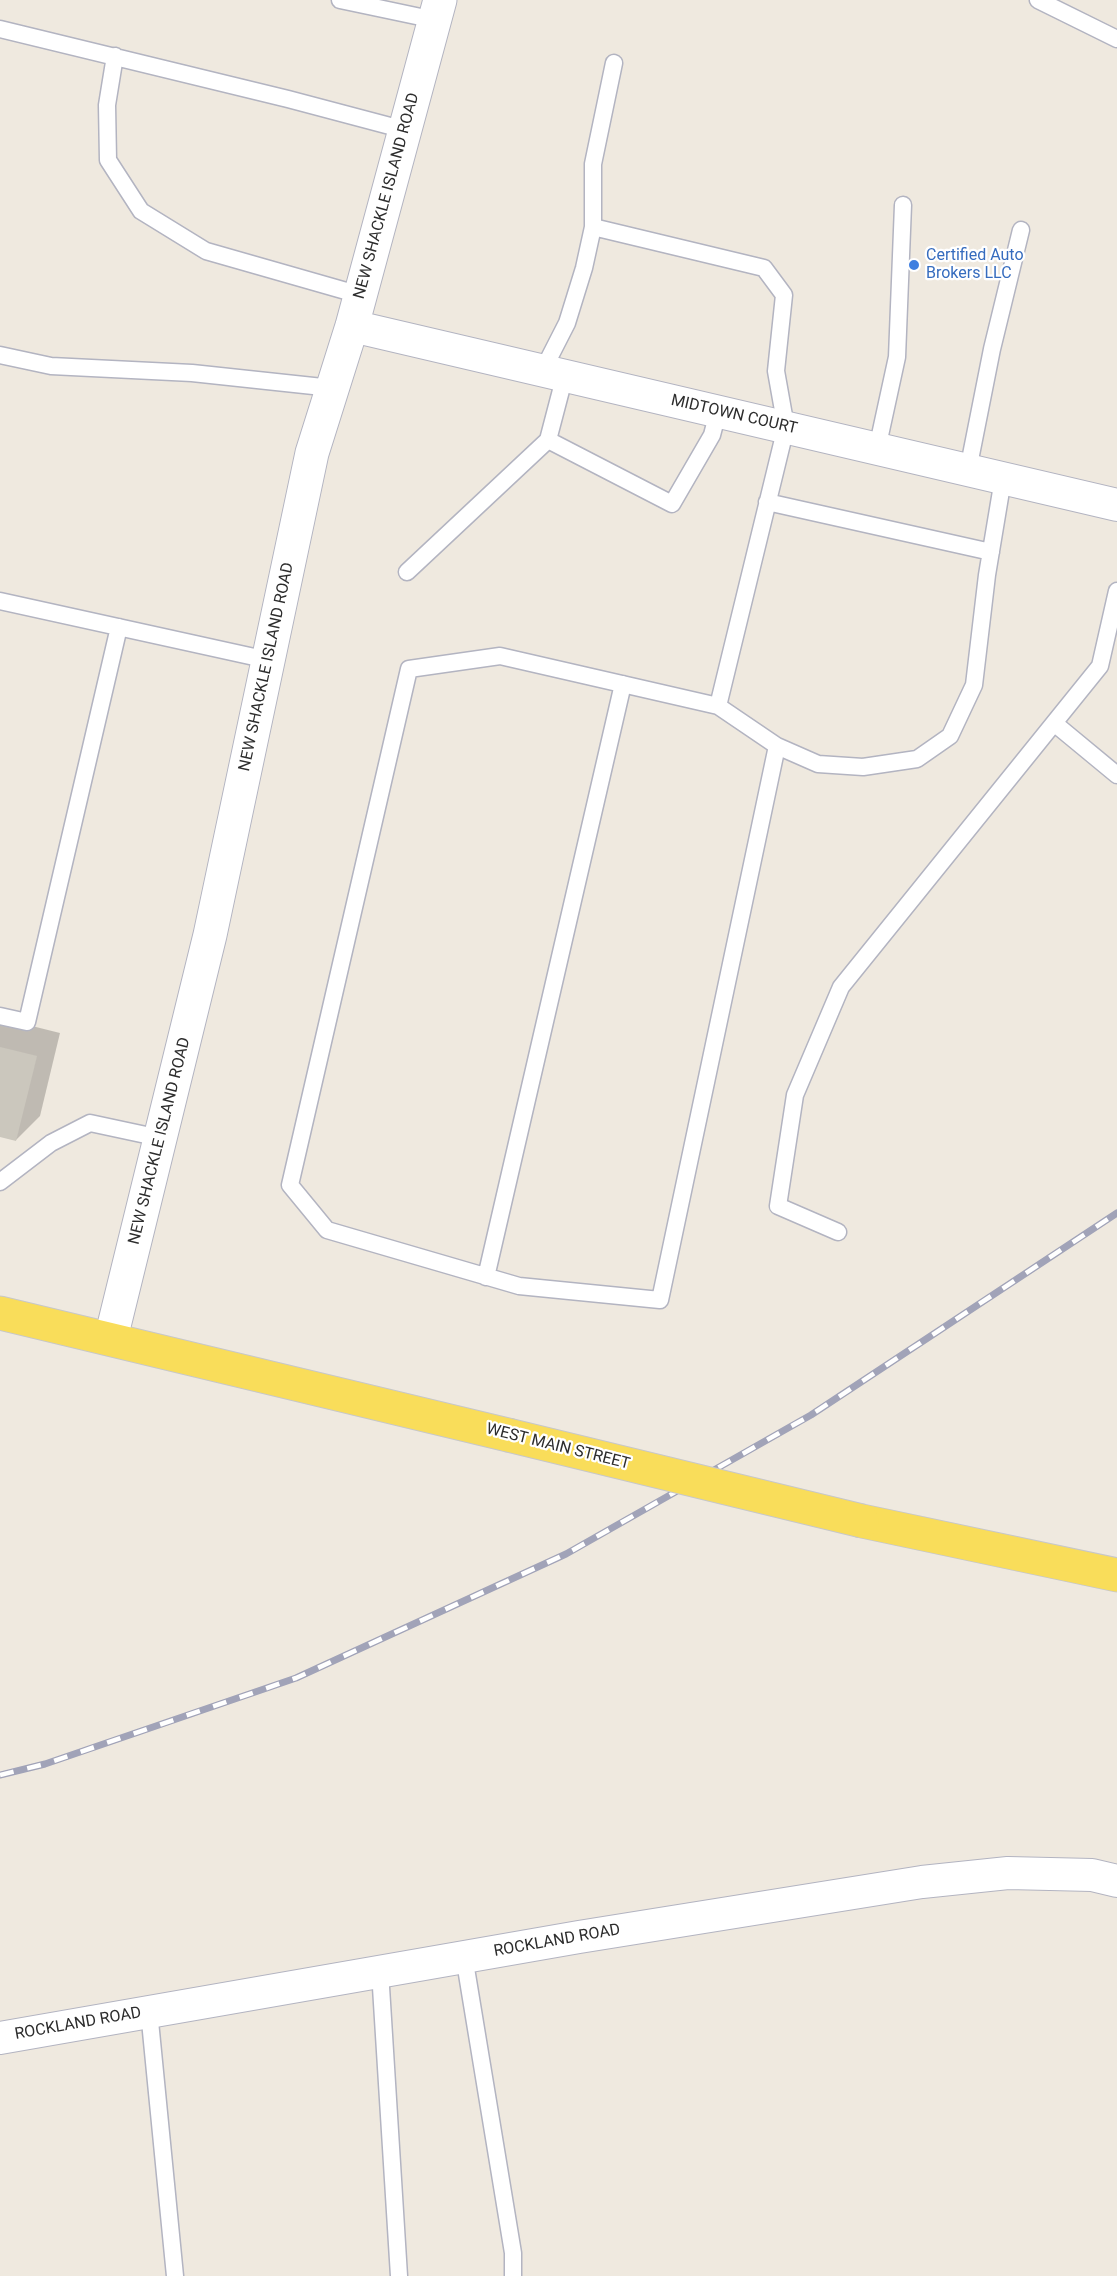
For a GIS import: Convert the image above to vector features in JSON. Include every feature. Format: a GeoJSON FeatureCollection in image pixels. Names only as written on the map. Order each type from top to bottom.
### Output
{"type":"FeatureCollection","features":[{"type":"Feature","properties":{"kind":"main road","name":"NEW SHACKLE ISLAND ROAD"},"geometry":{"type":"LineString","coordinates":[[111,1338],[210,935],[312,453],[356,310],[437,10]]}},
{"type":"Feature","properties":{"kind":"main road","name":"WEST MAIN STREET"},"geometry":{"type":"LineString","coordinates":[[0,1312],[862,1521],[1117,1575]]}},
{"type":"Feature","properties":{"kind":"street","name":"MIDTOWN COURT"},"geometry":{"type":"LineString","coordinates":[[356,310],[554,373],[1117,505]]}},
{"type":"Feature","properties":{"kind":"street","name":"ROCKLAND ROAD"},"geometry":{"type":"LineString","coordinates":[[0,2038],[464,1956],[922,1882],[1008,1873],[1092,1875],[1117,1881]]}},
{"type":"Feature","properties":{"kind":"lane"},"geometry":{"type":"LineString","coordinates":[[340,0],[437,10]]}},
{"type":"Feature","properties":{"kind":"lane"},"geometry":{"type":"LineString","coordinates":[[1038,0],[1117,39]]}},
{"type":"Feature","properties":{"kind":"lane"},"geometry":{"type":"LineString","coordinates":[[0,29],[405,130]]}},
{"type":"Feature","properties":{"kind":"lane"},"geometry":{"type":"LineString","coordinates":[[115,56],[107,105],[108,160],[141,211],[206,251],[356,310]]}},
{"type":"Feature","properties":{"kind":"lane"},"geometry":{"type":"LineString","coordinates":[[407,572],[548,440],[554,373],[584,268],[593,227],[593,164],[614,63]]}},
{"type":"Feature","properties":{"kind":"lane"},"geometry":{"type":"LineString","coordinates":[[877,449],[897,357],[903,205]]}},
{"type":"Feature","properties":{"kind":"lane"},"geometry":{"type":"LineString","coordinates":[[593,227],[764,268],[784,295],[776,371],[786,428],[718,706]]}},
{"type":"Feature","properties":{"kind":"lane"},"geometry":{"type":"LineString","coordinates":[[968,470],[992,349],[1021,230]]}},
{"type":"Feature","properties":{"kind":"lane"},"geometry":{"type":"LineString","coordinates":[[0,355],[51,366],[192,373],[332,388]]}},
{"type":"Feature","properties":{"kind":"lane"},"geometry":{"type":"LineString","coordinates":[[548,440],[672,504],[712,435],[718,412]]}},
{"type":"Feature","properties":{"kind":"lane"},"geometry":{"type":"LineString","coordinates":[[777,746],[660,1300],[519,1286],[327,1230],[290,1185],[409,669],[500,656],[718,706],[777,746],[818,764],[863,767],[916,759],[951,736],[974,685],[1003,479]]}},
{"type":"Feature","properties":{"kind":"lane"},"geometry":{"type":"LineString","coordinates":[[767,502],[991,552]]}},
{"type":"Feature","properties":{"kind":"lane"},"geometry":{"type":"LineString","coordinates":[[838,1232],[778,1206],[795,1095],[841,987],[1100,666],[1117,591]]}},
{"type":"Feature","properties":{"kind":"lane"},"geometry":{"type":"LineString","coordinates":[[0,601],[268,660]]}},
{"type":"Feature","properties":{"kind":"lane"},"geometry":{"type":"LineString","coordinates":[[0,1016],[27,1022],[119,627]]}},
{"type":"Feature","properties":{"kind":"lane"},"geometry":{"type":"LineString","coordinates":[[486,1277],[623,684]]}},
{"type":"Feature","properties":{"kind":"lane"},"geometry":{"type":"LineString","coordinates":[[1054,723],[1116,770]]}},
{"type":"Feature","properties":{"kind":"lane"},"geometry":{"type":"LineString","coordinates":[[0,1182],[51,1143],[90,1123],[160,1138]]}},
{"type":"Feature","properties":{"kind":"lane"},"geometry":{"type":"LineString","coordinates":[[464,1956],[513,2253],[513,2276]]}},
{"type":"Feature","properties":{"kind":"lane"},"geometry":{"type":"LineString","coordinates":[[380,1971],[399,2276]]}},
{"type":"Feature","properties":{"kind":"lane"},"geometry":{"type":"LineString","coordinates":[[149,2011],[175,2276]]}},
{"type":"Feature","properties":{"kind":"building"},"geometry":{"type":"Polygon","coordinates":[[[0,1047],[37,1056],[16,1141],[0,1137],[0,1047]]]}},
{"type":"Feature","properties":{"kind":"railway"},"geometry":{"type":"LineString","coordinates":[[0,1775],[45,1764],[296,1678],[566,1554],[811,1415],[1117,1213]]}},
{"type":"Feature","properties":{"kind":"place","name":"Certified Auto Brokers LLC"},"geometry":{"type":"Point","coordinates":[914,265]}}]}
